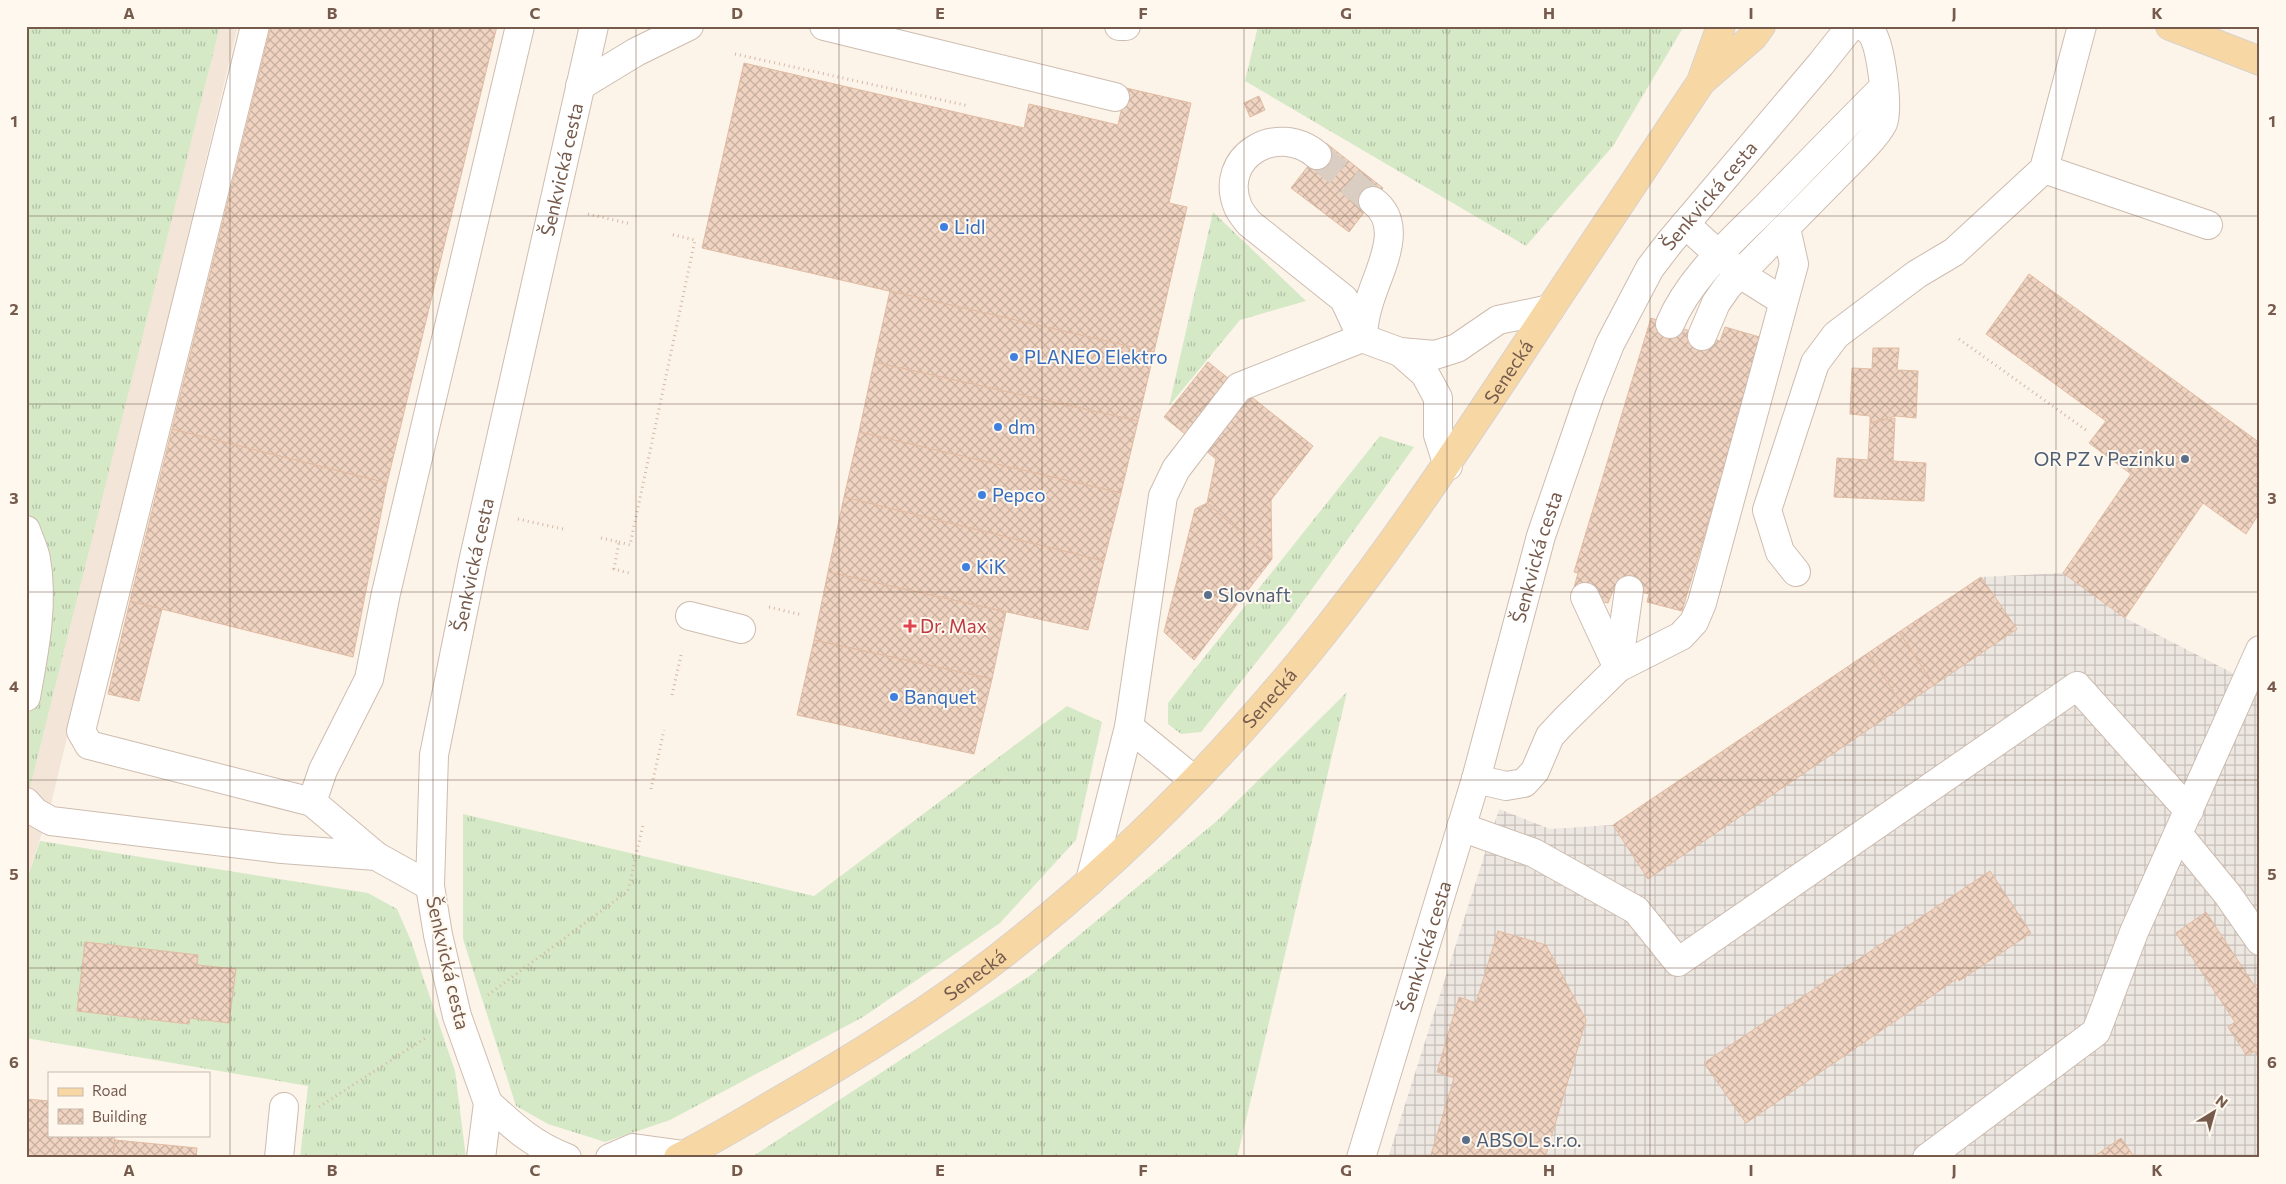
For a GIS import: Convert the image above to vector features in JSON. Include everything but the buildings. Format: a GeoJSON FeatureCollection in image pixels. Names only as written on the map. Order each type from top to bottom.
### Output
{"type":"FeatureCollection","features":[{"type":"Feature","properties":{"kind":"main road","name":"Senecká"},"geometry":{"type":"LineString","coordinates":[[681,1156],[829,1073],[892,1034],[1000,956],[1090,881],[1194,780],[1294,670],[1328,628],[1393,543],[1448,466],[1701,82],[1721,26]]}},
{"type":"Feature","properties":{"kind":"main road","name":"Senecká"},"geometry":{"type":"LineString","coordinates":[[1701,82],[1753,37],[1761,26]]}},
{"type":"Feature","properties":{"kind":"main road"},"geometry":{"type":"LineString","coordinates":[[2170,26],[2260,60]]}},
{"type":"Feature","properties":{"kind":"street"},"geometry":{"type":"LineString","coordinates":[[255,26],[81,731],[89,745],[312,802],[376,856],[430,886]]}},
{"type":"Feature","properties":{"kind":"street"},"geometry":{"type":"LineString","coordinates":[[312,802],[323,770],[369,679],[386,593],[520,26]]}},
{"type":"Feature","properties":{"kind":"street","name":"Šenkvická cesta"},"geometry":{"type":"LineString","coordinates":[[488,1103],[458,1016],[438,935],[430,886],[434,755],[473,562],[594,26]]}},
{"type":"Feature","properties":{"kind":"street"},"geometry":{"type":"LineString","coordinates":[[580,86],[636,52],[689,26]]}},
{"type":"Feature","properties":{"kind":"street"},"geometry":{"type":"LineString","coordinates":[[824,26],[1115,97]]}},
{"type":"Feature","properties":{"kind":"street"},"geometry":{"type":"LineString","coordinates":[[1120,26],[1126,26]]}},
{"type":"Feature","properties":{"kind":"street","name":"Šenkvická cesta"},"geometry":{"type":"LineString","coordinates":[[1361,1158],[1476,779],[1542,536],[1590,394],[1610,344],[1650,268],[1851,26]]}},
{"type":"Feature","properties":{"kind":"street"},"geometry":{"type":"LineString","coordinates":[[1702,336],[1716,303],[1740,274],[1876,135],[1883,122],[1887,106],[1884,88],[1873,34],[1865,26]]}},
{"type":"Feature","properties":{"kind":"street"},"geometry":{"type":"LineString","coordinates":[[1796,572],[1780,552],[1766,510],[1815,363],[1836,335],[1917,274],[1954,252],[2044,169],[2082,26]]}},
{"type":"Feature","properties":{"kind":"street"},"geometry":{"type":"LineString","coordinates":[[1670,324],[1677,308],[1689,290],[1719,254],[1884,88]]}},
{"type":"Feature","properties":{"kind":"street"},"geometry":{"type":"LineString","coordinates":[[1316,155],[1308,148],[1293,142],[1280,141],[1265,144],[1251,152],[1240,164],[1235,177],[1234,190],[1238,207],[1249,223],[1344,299],[1362,338]]}},
{"type":"Feature","properties":{"kind":"street"},"geometry":{"type":"LineString","coordinates":[[2044,169],[2208,225]]}},
{"type":"Feature","properties":{"kind":"street"},"geometry":{"type":"LineString","coordinates":[[1362,338],[1369,303],[1385,261],[1390,238],[1387,221],[1379,205],[1374,201]]}},
{"type":"Feature","properties":{"kind":"street"},"geometry":{"type":"LineString","coordinates":[[1685,224],[1740,274],[1784,301]]}},
{"type":"Feature","properties":{"kind":"street"},"geometry":{"type":"LineString","coordinates":[[1476,779],[1506,786],[1524,783],[1535,771],[1550,736],[1618,668],[1681,636],[1694,622],[1702,603],[1794,264],[1786,228]]}},
{"type":"Feature","properties":{"kind":"street"},"geometry":{"type":"LineString","coordinates":[[1090,881],[1130,727],[1163,496],[1176,469],[1239,387],[1362,338],[1400,352],[1435,356],[1457,348],[1498,320],[1550,309]]}},
{"type":"Feature","properties":{"kind":"street"},"geometry":{"type":"LineString","coordinates":[[1400,352],[1425,374],[1438,398],[1438,435],[1448,466]]}},
{"type":"Feature","properties":{"kind":"street"},"geometry":{"type":"LineString","coordinates":[[26,530],[36,558],[38,594],[34,651],[26,697]]}},
{"type":"Feature","properties":{"kind":"street"},"geometry":{"type":"LineString","coordinates":[[1618,668],[1629,590]]}},
{"type":"Feature","properties":{"kind":"street"},"geometry":{"type":"LineString","coordinates":[[1585,597],[1618,668]]}},
{"type":"Feature","properties":{"kind":"street"},"geometry":{"type":"LineString","coordinates":[[690,616],[741,629]]}},
{"type":"Feature","properties":{"kind":"street"},"geometry":{"type":"LineString","coordinates":[[1927,1158],[2096,1032],[2134,932],[2260,650]]}},
{"type":"Feature","properties":{"kind":"street"},"geometry":{"type":"LineString","coordinates":[[1462,827],[1534,853],[1636,910],[1678,962],[2077,686],[2184,823],[2228,895],[2260,941]]}},
{"type":"Feature","properties":{"kind":"street"},"geometry":{"type":"LineString","coordinates":[[1130,727],[1194,780]]}},
{"type":"Feature","properties":{"kind":"street"},"geometry":{"type":"LineString","coordinates":[[26,802],[35,812],[51,821],[282,849],[376,856]]}},
{"type":"Feature","properties":{"kind":"street"},"geometry":{"type":"LineString","coordinates":[[481,1158],[488,1103]]}},
{"type":"Feature","properties":{"kind":"street"},"geometry":{"type":"LineString","coordinates":[[488,1103],[522,1135],[547,1150],[567,1158]]}},
{"type":"Feature","properties":{"kind":"street"},"geometry":{"type":"LineString","coordinates":[[279,1158],[284,1107]]}},
{"type":"Feature","properties":{"kind":"street"},"geometry":{"type":"LineString","coordinates":[[610,1158],[633,1148],[681,1156]]}},
{"type":"Feature","properties":{"kind":"path"},"geometry":{"type":"LineString","coordinates":[[735,54],[969,106]]}},
{"type":"Feature","properties":{"kind":"path"},"geometry":{"type":"LineString","coordinates":[[604,218],[631,224]]}},
{"type":"Feature","properties":{"kind":"path"},"geometry":{"type":"LineString","coordinates":[[601,538],[630,545],[695,240],[670,234]]}},
{"type":"Feature","properties":{"kind":"path"},"geometry":{"type":"LineString","coordinates":[[1959,339],[2086,430]]}},
{"type":"Feature","properties":{"kind":"path"},"geometry":{"type":"LineString","coordinates":[[510,517],[563,529]]}},
{"type":"Feature","properties":{"kind":"path"},"geometry":{"type":"LineString","coordinates":[[619,542],[614,569],[629,573]]}},
{"type":"Feature","properties":{"kind":"path"},"geometry":{"type":"LineString","coordinates":[[766,607],[802,615]]}},
{"type":"Feature","properties":{"kind":"path"},"geometry":{"type":"LineString","coordinates":[[672,695],[684,642]]}},
{"type":"Feature","properties":{"kind":"path"},"geometry":{"type":"LineString","coordinates":[[651,789],[664,730]]}},
{"type":"Feature","properties":{"kind":"path"},"geometry":{"type":"LineString","coordinates":[[484,998],[628,891],[643,826]]}},
{"type":"Feature","properties":{"kind":"path"},"geometry":{"type":"LineString","coordinates":[[284,1107],[320,1107],[433,1033]]}},
{"type":"Feature","properties":{"kind":"shaded area"},"geometry":{"type":"Polygon","coordinates":[[[26,26],[238,26],[50,808],[26,882],[26,26]]]}},
{"type":"Feature","properties":{"kind":"shaded area"},"geometry":{"type":"Polygon","coordinates":[[[2063,573],[2125,618],[2260,687],[2260,1158],[1388,1158],[1499,809],[1550,829],[1613,825],[1981,577],[2063,573]]]}},
{"type":"Feature","properties":{"kind":"green space"},"geometry":{"type":"Polygon","coordinates":[[[26,26],[220,26],[26,803],[26,26]]]}},
{"type":"Feature","properties":{"kind":"green space"},"geometry":{"type":"Polygon","coordinates":[[[1258,26],[1684,26],[1613,146],[1526,246],[1245,81],[1258,26]]]}},
{"type":"Feature","properties":{"kind":"green space"},"geometry":{"type":"Polygon","coordinates":[[[1213,212],[1306,301],[1240,320],[1169,406],[1213,212]]]}},
{"type":"Feature","properties":{"kind":"green space"},"geometry":{"type":"Polygon","coordinates":[[[1380,436],[1414,447],[1289,621],[1201,732],[1181,734],[1168,724],[1168,703],[1380,436]]]}},
{"type":"Feature","properties":{"kind":"green space"},"geometry":{"type":"Polygon","coordinates":[[[1347,692],[1237,1158],[750,1158],[1031,975],[1218,820],[1347,692]]]}},
{"type":"Feature","properties":{"kind":"green space"},"geometry":{"type":"Polygon","coordinates":[[[1067,706],[1102,722],[1076,840],[1000,923],[863,1017],[670,1120],[605,1142],[548,1124],[516,1106],[463,939],[463,814],[814,896],[1067,706]]]}},
{"type":"Feature","properties":{"kind":"green space"},"geometry":{"type":"Polygon","coordinates":[[[40,841],[368,893],[397,909],[411,941],[455,1071],[466,1158],[300,1158],[308,1086],[26,1038],[26,882],[40,841]]]}},
{"type":"Feature","properties":{"kind":"tunnel"},"geometry":{"type":"LineString","coordinates":[[1317,155],[1373,201]]}},
{"type":"Feature","properties":{"kind":"place","name":"Lidl"},"geometry":{"type":"Point","coordinates":[944,227]}},
{"type":"Feature","properties":{"kind":"place","name":"PLANEO Elektro"},"geometry":{"type":"Point","coordinates":[1014,357]}},
{"type":"Feature","properties":{"kind":"place","name":"dm"},"geometry":{"type":"Point","coordinates":[998,427]}},
{"type":"Feature","properties":{"kind":"place","name":"OR PZ v Pezinku"},"geometry":{"type":"Point","coordinates":[2185,459]}},
{"type":"Feature","properties":{"kind":"place","name":"Pepco"},"geometry":{"type":"Point","coordinates":[982,495]}},
{"type":"Feature","properties":{"kind":"place","name":"KiK"},"geometry":{"type":"Point","coordinates":[966,567]}},
{"type":"Feature","properties":{"kind":"place","name":"Slovnaft"},"geometry":{"type":"Point","coordinates":[1208,595]}},
{"type":"Feature","properties":{"kind":"place","name":"Dr. Max"},"geometry":{"type":"Point","coordinates":[910,626]}},
{"type":"Feature","properties":{"kind":"place","name":"Banquet"},"geometry":{"type":"Point","coordinates":[894,697]}},
{"type":"Feature","properties":{"kind":"place","name":"ABSOL s.r.o."},"geometry":{"type":"Point","coordinates":[1466,1140]}}]}
